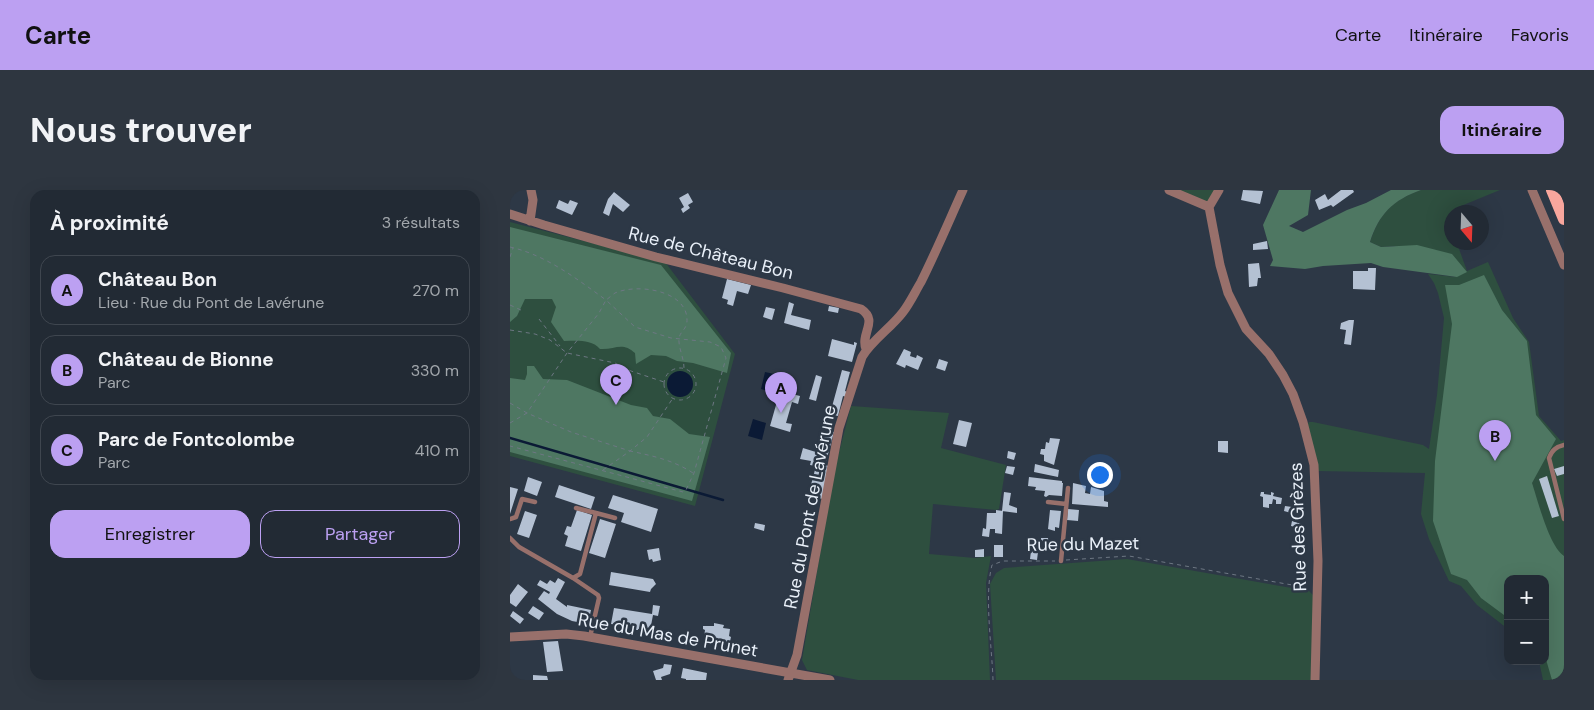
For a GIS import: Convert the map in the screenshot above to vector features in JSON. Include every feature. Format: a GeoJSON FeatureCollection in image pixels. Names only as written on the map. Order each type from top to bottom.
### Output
{"type":"FeatureCollection","features":[{"type":"Feature","properties":{"kind":"main road"},"geometry":{"type":"LineString","coordinates":[[1552,190],[1564,220]]}},
{"type":"Feature","properties":{"kind":"street"},"geometry":{"type":"LineString","coordinates":[[530,220],[533,200],[531,190]]}},
{"type":"Feature","properties":{"kind":"street","name":"Rue du Pont de Lavérune"},"geometry":{"type":"LineString","coordinates":[[789,676],[797,655],[838,428],[862,357],[866,349],[877,341],[903,312],[912,298],[931,263],[962,190]]}},
{"type":"Feature","properties":{"kind":"street"},"geometry":{"type":"LineString","coordinates":[[1169,190],[1209,208],[1219,190]]}},
{"type":"Feature","properties":{"kind":"street"},"geometry":{"type":"LineString","coordinates":[[1532,190],[1564,266]]}},
{"type":"Feature","properties":{"kind":"street","name":"Rue des Grèzes"},"geometry":{"type":"LineString","coordinates":[[1209,208],[1220,265],[1228,293],[1246,329],[1269,354],[1283,374],[1303,422],[1314,465],[1318,561],[1315,680]]}},
{"type":"Feature","properties":{"kind":"street","name":"Rue de Château Bon"},"geometry":{"type":"LineString","coordinates":[[510,214],[656,257],[861,309],[867,313],[870,319],[864,345],[866,349]]}},
{"type":"Feature","properties":{"kind":"street","name":"Rue du Mas de Prunet"},"geometry":{"type":"LineString","coordinates":[[510,637],[566,634],[590,637],[789,676]]}},
{"type":"Feature","properties":{"kind":"street"},"geometry":{"type":"LineString","coordinates":[[789,676],[830,680]]}},
{"type":"Feature","properties":{"kind":"lane"},"geometry":{"type":"LineString","coordinates":[[1564,445],[1557,447],[1549,458],[1564,518]]}},
{"type":"Feature","properties":{"kind":"lane"},"geometry":{"type":"LineString","coordinates":[[1061,561],[1068,488]]}},
{"type":"Feature","properties":{"kind":"lane"},"geometry":{"type":"LineString","coordinates":[[510,520],[516,517],[522,499],[535,502]]}},
{"type":"Feature","properties":{"kind":"lane"},"geometry":{"type":"LineString","coordinates":[[1048,502],[1066,504]]}},
{"type":"Feature","properties":{"kind":"lane"},"geometry":{"type":"LineString","coordinates":[[576,508],[615,518]]}},
{"type":"Feature","properties":{"kind":"lane"},"geometry":{"type":"LineString","coordinates":[[573,578],[580,574],[596,513]]}},
{"type":"Feature","properties":{"kind":"lane"},"geometry":{"type":"LineString","coordinates":[[510,538],[520,547],[593,591],[599,598],[590,637]]}},
{"type":"Feature","properties":{"kind":"path"},"geometry":{"type":"LineString","coordinates":[[510,247],[544,260],[585,285],[606,300],[635,327],[679,339],[694,339],[721,347],[726,358],[694,473],[686,490],[683,492],[510,446]]}},
{"type":"Feature","properties":{"kind":"path"},"geometry":{"type":"LineString","coordinates":[[510,256],[513,248]]}},
{"type":"Feature","properties":{"kind":"path"},"geometry":{"type":"LineString","coordinates":[[510,423],[527,412],[567,352],[589,327],[606,300],[613,294],[634,289],[663,293],[674,297],[683,306],[687,320],[686,329],[679,339],[684,359],[684,368]]}},
{"type":"Feature","properties":{"kind":"path"},"geometry":{"type":"LineString","coordinates":[[510,306],[523,311]]}},
{"type":"Feature","properties":{"kind":"path"},"geometry":{"type":"LineString","coordinates":[[539,319],[562,349]]}},
{"type":"Feature","properties":{"kind":"path"},"geometry":{"type":"LineString","coordinates":[[510,330],[535,334],[550,340],[567,352],[615,363],[631,371],[664,382]]}},
{"type":"Feature","properties":{"kind":"path"},"geometry":{"type":"LineString","coordinates":[[684,368],[694,376],[695,387],[690,396],[685,399],[673,398],[666,392],[664,382],[666,376],[672,371],[684,368]]}},
{"type":"Feature","properties":{"kind":"path"},"geometry":{"type":"LineString","coordinates":[[602,470],[647,437],[673,398]]}},
{"type":"Feature","properties":{"kind":"path"},"geometry":{"type":"LineString","coordinates":[[510,403],[571,432],[630,451],[680,464],[694,473]]}},
{"type":"Feature","properties":{"kind":"path","name":"Rue du Mazet"},"geometry":{"type":"LineString","coordinates":[[993,680],[989,600],[989,576],[992,564],[1003,561],[1061,561],[1128,556],[1317,590]]}},
{"type":"Feature","properties":{"kind":"green space"},"geometry":{"type":"Polygon","coordinates":[[[1174,190],[1217,190],[1210,200],[1204,202],[1174,190]]]}},
{"type":"Feature","properties":{"kind":"green space"},"geometry":{"type":"Polygon","coordinates":[[[1279,190],[1311,190],[1308,215],[1289,226],[1303,232],[1391,190],[1421,190],[1402,198],[1388,209],[1378,223],[1370,242],[1381,247],[1417,245],[1452,254],[1467,272],[1457,277],[1383,267],[1371,263],[1305,269],[1270,266],[1273,260],[1263,225],[1279,190]]]}},
{"type":"Feature","properties":{"kind":"green space"},"geometry":{"type":"Polygon","coordinates":[[[1421,190],[1500,190],[1463,205],[1444,205],[1444,250],[1459,250],[1467,271],[1488,262],[1513,318],[1529,342],[1539,416],[1561,441],[1564,440],[1564,680],[1543,680],[1540,665],[1549,665],[1549,575],[1504,575],[1504,626],[1477,605],[1461,586],[1449,581],[1429,539],[1421,514],[1425,473],[1317,471],[1306,427],[1309,422],[1423,445],[1429,449],[1437,395],[1444,318],[1438,293],[1428,274],[1456,277],[1395,246],[1381,247],[1370,242],[1378,223],[1388,209],[1402,198],[1421,190]]]}},
{"type":"Feature","properties":{"kind":"green space"},"geometry":{"type":"Polygon","coordinates":[[[510,222],[665,262],[735,354],[695,506],[510,456],[510,222]]]}},
{"type":"Feature","properties":{"kind":"green space"},"geometry":{"type":"Polygon","coordinates":[[[510,227],[661,265],[731,353],[727,373],[693,363],[677,361],[666,356],[651,355],[636,364],[635,353],[626,347],[600,349],[588,342],[564,341],[551,322],[556,307],[552,299],[525,299],[517,316],[510,322],[510,227]]]}},
{"type":"Feature","properties":{"kind":"green space"},"geometry":{"type":"Polygon","coordinates":[[[1484,275],[1502,310],[1527,341],[1536,415],[1556,439],[1532,483],[1549,533],[1564,556],[1564,680],[1552,680],[1548,665],[1549,575],[1504,575],[1504,615],[1481,598],[1467,580],[1451,574],[1433,521],[1435,461],[1452,324],[1445,285],[1459,285],[1484,275]]]}},
{"type":"Feature","properties":{"kind":"green space"},"geometry":{"type":"Polygon","coordinates":[[[527,366],[534,366],[543,379],[567,380],[631,405],[647,408],[653,416],[670,419],[689,434],[710,437],[692,501],[510,452],[510,378],[525,380],[527,366]]]}},
{"type":"Feature","properties":{"kind":"green space"},"geometry":{"type":"Polygon","coordinates":[[[851,406],[949,413],[941,448],[1006,465],[999,509],[933,504],[929,554],[975,558],[991,556],[986,583],[990,680],[858,680],[807,670],[802,660],[834,472],[851,406]]]}},
{"type":"Feature","properties":{"kind":"green space"},"geometry":{"type":"Polygon","coordinates":[[[1127,559],[1309,591],[1314,596],[1313,680],[996,680],[990,584],[996,573],[1004,568],[1127,559]]]}},
{"type":"Feature","properties":{"kind":"water"},"geometry":{"type":"Polygon","coordinates":[[[680,371],[689,375],[693,384],[689,393],[680,397],[671,393],[667,384],[671,375],[680,371]]]}},
{"type":"Feature","properties":{"kind":"water"},"geometry":{"type":"Polygon","coordinates":[[[765,372],[779,375],[774,393],[761,389],[765,372]]]}},
{"type":"Feature","properties":{"kind":"water"},"geometry":{"type":"Polygon","coordinates":[[[753,419],[766,423],[762,440],[748,436],[753,419]]]}},
{"type":"Feature","properties":{"kind":"building"},"geometry":{"type":"Polygon","coordinates":[[[1243,190],[1263,191],[1260,204],[1241,200],[1243,190]]]}},
{"type":"Feature","properties":{"kind":"building"},"geometry":{"type":"Polygon","coordinates":[[[1341,190],[1353,190],[1354,192],[1333,207],[1331,205],[1319,210],[1315,200],[1325,194],[1328,200],[1341,190]]]}},
{"type":"Feature","properties":{"kind":"building"},"geometry":{"type":"Polygon","coordinates":[[[614,192],[630,205],[623,212],[613,204],[609,216],[603,213],[608,199],[614,192]]]}},
{"type":"Feature","properties":{"kind":"building"},"geometry":{"type":"Polygon","coordinates":[[[688,193],[693,202],[688,205],[690,208],[683,213],[681,209],[684,207],[679,198],[688,193]]]}},
{"type":"Feature","properties":{"kind":"building"},"geometry":{"type":"Polygon","coordinates":[[[559,200],[568,204],[570,200],[578,203],[572,215],[556,208],[559,200]]]}},
{"type":"Feature","properties":{"kind":"building"},"geometry":{"type":"Polygon","coordinates":[[[1267,241],[1268,249],[1253,250],[1253,244],[1267,241]]]}},
{"type":"Feature","properties":{"kind":"building"},"geometry":{"type":"Polygon","coordinates":[[[1259,263],[1261,278],[1258,278],[1257,286],[1249,287],[1248,264],[1259,263]]]}},
{"type":"Feature","properties":{"kind":"building"},"geometry":{"type":"Polygon","coordinates":[[[1368,268],[1376,268],[1375,290],[1353,289],[1353,271],[1368,271],[1368,268]]]}},
{"type":"Feature","properties":{"kind":"building"},"geometry":{"type":"Polygon","coordinates":[[[727,279],[751,285],[748,294],[737,291],[733,306],[727,304],[728,300],[722,298],[727,279]]]}},
{"type":"Feature","properties":{"kind":"building"},"geometry":{"type":"Polygon","coordinates":[[[789,302],[794,304],[791,315],[811,320],[809,330],[784,323],[789,302]]]}},
{"type":"Feature","properties":{"kind":"building"},"geometry":{"type":"Polygon","coordinates":[[[829,306],[839,308],[838,313],[828,311],[829,306]]]}},
{"type":"Feature","properties":{"kind":"building"},"geometry":{"type":"Polygon","coordinates":[[[766,307],[775,309],[772,320],[763,317],[766,307]]]}},
{"type":"Feature","properties":{"kind":"building"},"geometry":{"type":"Polygon","coordinates":[[[1354,320],[1351,345],[1344,344],[1346,330],[1340,329],[1341,323],[1354,320]]]}},
{"type":"Feature","properties":{"kind":"building"},"geometry":{"type":"Polygon","coordinates":[[[832,339],[854,345],[854,342],[857,343],[852,362],[828,356],[832,339]]]}},
{"type":"Feature","properties":{"kind":"building"},"geometry":{"type":"Polygon","coordinates":[[[904,349],[911,352],[910,356],[916,358],[917,355],[923,358],[918,370],[906,365],[905,368],[896,364],[904,349]]]}},
{"type":"Feature","properties":{"kind":"building"},"geometry":{"type":"Polygon","coordinates":[[[939,359],[948,362],[945,371],[936,368],[939,359]]]}},
{"type":"Feature","properties":{"kind":"building"},"geometry":{"type":"Polygon","coordinates":[[[842,370],[850,372],[845,391],[847,392],[846,397],[843,396],[838,416],[830,414],[842,370]]]}},
{"type":"Feature","properties":{"kind":"building"},"geometry":{"type":"Polygon","coordinates":[[[816,375],[822,377],[816,401],[809,399],[816,375]]]}},
{"type":"Feature","properties":{"kind":"building"},"geometry":{"type":"Polygon","coordinates":[[[780,391],[800,396],[798,404],[792,402],[786,423],[792,424],[790,432],[770,426],[780,391]]]}},
{"type":"Feature","properties":{"kind":"building"},"geometry":{"type":"Polygon","coordinates":[[[959,420],[972,423],[966,447],[953,444],[959,420]]]}},
{"type":"Feature","properties":{"kind":"building"},"geometry":{"type":"Polygon","coordinates":[[[826,430],[834,432],[825,465],[829,466],[823,499],[808,496],[816,466],[810,465],[811,461],[800,459],[803,448],[819,453],[826,430]]]}},
{"type":"Feature","properties":{"kind":"building"},"geometry":{"type":"Polygon","coordinates":[[[1050,438],[1060,439],[1054,465],[1044,461],[1044,455],[1040,454],[1041,449],[1045,449],[1046,442],[1049,443],[1050,438]]]}},
{"type":"Feature","properties":{"kind":"building"},"geometry":{"type":"Polygon","coordinates":[[[1218,441],[1228,441],[1228,453],[1218,452],[1218,441]]]}},
{"type":"Feature","properties":{"kind":"building"},"geometry":{"type":"Polygon","coordinates":[[[1008,451],[1016,453],[1014,460],[1007,458],[1008,451]]]}},
{"type":"Feature","properties":{"kind":"building"},"geometry":{"type":"Polygon","coordinates":[[[1035,464],[1059,470],[1058,477],[1034,472],[1035,464]]]}},
{"type":"Feature","properties":{"kind":"building"},"geometry":{"type":"Polygon","coordinates":[[[1007,466],[1015,467],[1013,475],[1005,473],[1007,466]]]}},
{"type":"Feature","properties":{"kind":"building"},"geometry":{"type":"Polygon","coordinates":[[[1564,466],[1564,474],[1557,476],[1554,469],[1564,466]]]}},
{"type":"Feature","properties":{"kind":"building"},"geometry":{"type":"Polygon","coordinates":[[[1547,476],[1559,516],[1552,518],[1539,479],[1547,476]]]}},
{"type":"Feature","properties":{"kind":"building"},"geometry":{"type":"Polygon","coordinates":[[[528,477],[542,482],[537,496],[524,491],[528,477]]]}},
{"type":"Feature","properties":{"kind":"building"},"geometry":{"type":"Polygon","coordinates":[[[1029,477],[1062,481],[1062,496],[1044,496],[1045,491],[1035,490],[1036,487],[1028,486],[1029,477]]]}},
{"type":"Feature","properties":{"kind":"building"},"geometry":{"type":"Polygon","coordinates":[[[1073,483],[1086,486],[1085,493],[1090,494],[1091,487],[1104,491],[1104,501],[1108,502],[1108,507],[1072,504],[1073,483]]]}},
{"type":"Feature","properties":{"kind":"building"},"geometry":{"type":"Polygon","coordinates":[[[559,485],[595,497],[591,509],[555,497],[559,485]]]}},
{"type":"Feature","properties":{"kind":"building"},"geometry":{"type":"Polygon","coordinates":[[[510,487],[518,489],[510,514],[510,487]]]}},
{"type":"Feature","properties":{"kind":"building"},"geometry":{"type":"Polygon","coordinates":[[[1004,492],[1011,493],[1009,505],[1017,508],[1017,513],[1002,511],[1004,492]]]}},
{"type":"Feature","properties":{"kind":"building"},"geometry":{"type":"Polygon","coordinates":[[[1261,492],[1271,495],[1271,492],[1274,493],[1273,496],[1282,498],[1281,504],[1276,504],[1276,500],[1273,499],[1272,504],[1269,504],[1269,508],[1263,507],[1263,497],[1260,496],[1261,492]]]}},
{"type":"Feature","properties":{"kind":"building"},"geometry":{"type":"Polygon","coordinates":[[[613,495],[658,509],[651,532],[621,522],[624,513],[608,508],[613,495]]]}},
{"type":"Feature","properties":{"kind":"building"},"geometry":{"type":"Polygon","coordinates":[[[1285,506],[1292,507],[1291,513],[1284,511],[1285,506]]]}},
{"type":"Feature","properties":{"kind":"building"},"geometry":{"type":"Polygon","coordinates":[[[1068,509],[1079,510],[1078,521],[1067,520],[1068,509]]]}},
{"type":"Feature","properties":{"kind":"building"},"geometry":{"type":"Polygon","coordinates":[[[577,510],[592,515],[581,551],[565,546],[568,536],[564,534],[567,526],[571,527],[577,510]]]}},
{"type":"Feature","properties":{"kind":"building"},"geometry":{"type":"Polygon","coordinates":[[[996,510],[1003,511],[1002,534],[995,533],[995,529],[990,529],[989,537],[982,536],[983,528],[986,529],[987,513],[996,513],[996,510]]]}},
{"type":"Feature","properties":{"kind":"building"},"geometry":{"type":"Polygon","coordinates":[[[1050,510],[1061,511],[1059,528],[1055,527],[1055,531],[1048,529],[1050,510]]]}},
{"type":"Feature","properties":{"kind":"building"},"geometry":{"type":"Polygon","coordinates":[[[525,511],[537,515],[529,538],[517,534],[525,511]]]}},
{"type":"Feature","properties":{"kind":"building"},"geometry":{"type":"Polygon","coordinates":[[[600,519],[616,524],[605,558],[589,553],[600,519]]]}},
{"type":"Feature","properties":{"kind":"building"},"geometry":{"type":"Polygon","coordinates":[[[1292,521],[1301,524],[1300,528],[1291,526],[1292,521]]]}},
{"type":"Feature","properties":{"kind":"building"},"geometry":{"type":"Polygon","coordinates":[[[755,523],[765,525],[764,531],[754,528],[755,523]]]}},
{"type":"Feature","properties":{"kind":"building"},"geometry":{"type":"Polygon","coordinates":[[[1041,538],[1048,538],[1049,550],[1041,551],[1041,538]]]}},
{"type":"Feature","properties":{"kind":"building"},"geometry":{"type":"Polygon","coordinates":[[[1032,543],[1039,544],[1037,560],[1030,559],[1032,543]]]}},
{"type":"Feature","properties":{"kind":"building"},"geometry":{"type":"Polygon","coordinates":[[[994,545],[1003,545],[1003,557],[994,557],[994,545]]]}},
{"type":"Feature","properties":{"kind":"building"},"geometry":{"type":"Polygon","coordinates":[[[659,548],[661,560],[653,562],[652,559],[649,560],[647,550],[659,548]]]}},
{"type":"Feature","properties":{"kind":"building"},"geometry":{"type":"Polygon","coordinates":[[[984,549],[984,557],[975,557],[975,550],[984,549]]]}},
{"type":"Feature","properties":{"kind":"building"},"geometry":{"type":"Polygon","coordinates":[[[611,572],[653,579],[656,584],[650,592],[609,585],[611,572]]]}},
{"type":"Feature","properties":{"kind":"building"},"geometry":{"type":"Polygon","coordinates":[[[558,578],[565,582],[556,599],[567,607],[567,605],[591,610],[588,624],[572,621],[557,614],[538,599],[544,591],[549,594],[550,592],[537,585],[540,580],[547,584],[550,580],[555,583],[558,578]]]}},
{"type":"Feature","properties":{"kind":"building"},"geometry":{"type":"Polygon","coordinates":[[[518,584],[528,592],[516,607],[510,603],[510,595],[518,584]]]}},
{"type":"Feature","properties":{"kind":"building"},"geometry":{"type":"Polygon","coordinates":[[[653,605],[660,606],[658,616],[653,615],[650,631],[635,630],[635,628],[611,624],[614,608],[652,614],[653,605]]]}},
{"type":"Feature","properties":{"kind":"building"},"geometry":{"type":"Polygon","coordinates":[[[533,606],[544,613],[539,620],[528,613],[533,606]]]}},
{"type":"Feature","properties":{"kind":"building"},"geometry":{"type":"Polygon","coordinates":[[[513,611],[524,619],[520,624],[510,616],[513,611]]]}},
{"type":"Feature","properties":{"kind":"building"},"geometry":{"type":"Polygon","coordinates":[[[714,623],[724,625],[723,628],[730,629],[729,646],[719,645],[719,641],[704,638],[705,630],[703,626],[714,626],[714,623]]]}},
{"type":"Feature","properties":{"kind":"building"},"geometry":{"type":"Polygon","coordinates":[[[558,641],[563,671],[547,672],[543,642],[558,641]]]}},
{"type":"Feature","properties":{"kind":"building"},"geometry":{"type":"Polygon","coordinates":[[[664,664],[672,665],[670,674],[661,677],[662,680],[656,680],[653,671],[663,668],[664,664]]]}},
{"type":"Feature","properties":{"kind":"building"},"geometry":{"type":"Polygon","coordinates":[[[683,668],[707,673],[706,680],[686,680],[681,678],[683,668]]]}},
{"type":"Feature","properties":{"kind":"building"},"geometry":{"type":"Polygon","coordinates":[[[533,675],[547,676],[548,680],[533,680],[533,675]]]}},
{"type":"Feature","properties":{"kind":"waterway"},"geometry":{"type":"LineString","coordinates":[[510,438],[723,500]]}},
{"type":"Feature","properties":{"kind":"place","name":"Parc de Fontcolombe"},"geometry":{"type":"Point","coordinates":[616,405]}},
{"type":"Feature","properties":{"kind":"place","name":"Château Bon"},"geometry":{"type":"Point","coordinates":[781,413]}},
{"type":"Feature","properties":{"kind":"place","name":"Château de Bionne"},"geometry":{"type":"Point","coordinates":[1495,461]}}]}
